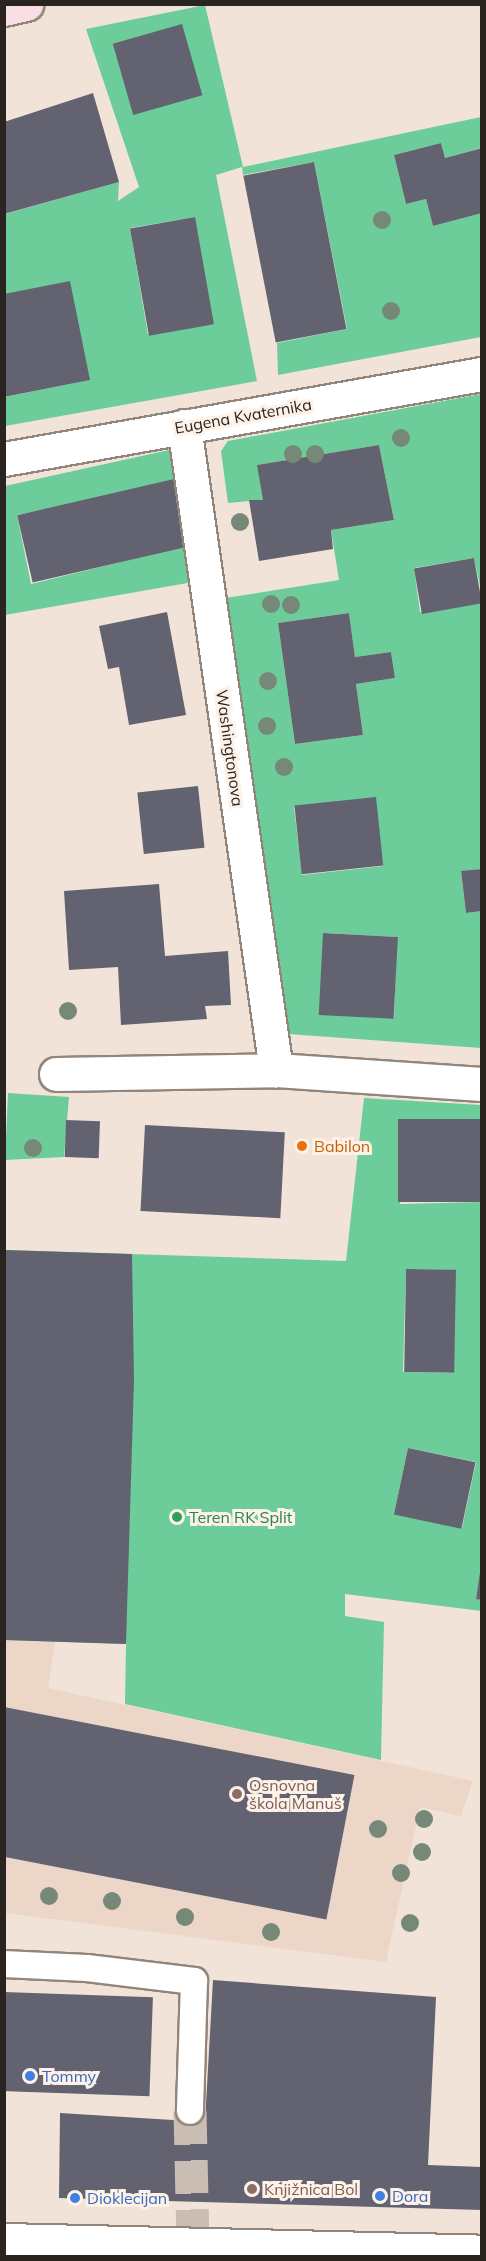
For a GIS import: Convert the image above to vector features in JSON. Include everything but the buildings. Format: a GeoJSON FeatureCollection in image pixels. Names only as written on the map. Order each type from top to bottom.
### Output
{"type":"FeatureCollection","features":[{"type":"Feature","properties":{"kind":"main road"},"geometry":{"type":"LineString","coordinates":[[4,9],[27,4]]}},
{"type":"Feature","properties":{"kind":"street","name":"Eugena Kvaternika"},"geometry":{"type":"LineString","coordinates":[[4,459],[482,374]]}},
{"type":"Feature","properties":{"kind":"street","name":"Washingtonova"},"geometry":{"type":"LineString","coordinates":[[184,426],[276,1070]]}},
{"type":"Feature","properties":{"kind":"street"},"geometry":{"type":"LineString","coordinates":[[56,1074],[276,1070],[482,1084]]}},
{"type":"Feature","properties":{"kind":"street"},"geometry":{"type":"LineString","coordinates":[[4,2240],[92,2249],[482,2252]]}},
{"type":"Feature","properties":{"kind":"lane"},"geometry":{"type":"LineString","coordinates":[[4,1964],[87,1968],[194,1981],[190,2110]]}},
{"type":"Feature","properties":{"kind":"shaded area","name":"Osnovna škola Manuš"},"geometry":{"type":"Polygon","coordinates":[[[5,1640],[55,1642],[48,1688],[473,1781],[461,1816],[420,1807],[386,1962],[5,1913],[5,1640]]]}},
{"type":"Feature","properties":{"kind":"green space"},"geometry":{"type":"Polygon","coordinates":[[[205,5],[243,167],[481,117],[481,148],[445,158],[441,143],[394,155],[406,204],[426,199],[433,226],[481,213],[481,337],[278,375],[277,343],[347,329],[314,162],[243,175],[242,167],[216,175],[257,381],[5,426],[5,397],[89,380],[5,294],[5,214],[119,182],[118,201],[139,187],[86,29],[205,5]],[[195,217],[130,228],[148,335],[195,217]]]}},
{"type":"Feature","properties":{"kind":"green space"},"geometry":{"type":"Polygon","coordinates":[[[481,394],[481,591],[474,558],[414,568],[420,612],[481,603],[481,869],[461,872],[466,913],[481,911],[481,1048],[288,1034],[219,599],[339,580],[331,530],[394,520],[379,445],[258,465],[263,500],[228,503],[221,451],[228,441],[481,394]],[[349,613],[278,623],[295,744],[363,735],[356,684],[395,678],[391,652],[355,657],[349,613]],[[375,798],[294,807],[302,875],[383,866],[375,798]],[[324,933],[320,1014],[394,1018],[397,937],[324,933]]]}},
{"type":"Feature","properties":{"kind":"green space"},"geometry":{"type":"Polygon","coordinates":[[[169,450],[177,461],[199,581],[5,615],[5,486],[169,450]],[[77,503],[17,515],[31,584],[154,554],[77,503]]]}},
{"type":"Feature","properties":{"kind":"green space"},"geometry":{"type":"Polygon","coordinates":[[[8,1093],[69,1097],[64,1157],[5,1160],[8,1093]]]}},
{"type":"Feature","properties":{"kind":"green space","name":"Teren RK Split"},"geometry":{"type":"Polygon","coordinates":[[[364,1098],[481,1105],[481,1119],[398,1122],[400,1204],[481,1202],[482,1564],[476,1598],[481,1600],[482,1611],[345,1594],[345,1616],[384,1622],[381,1760],[125,1704],[126,1644],[5,1640],[5,1250],[346,1261],[364,1098]],[[406,1269],[403,1372],[453,1373],[455,1270],[406,1269]],[[408,1448],[394,1514],[462,1528],[476,1462],[408,1448]]]}},
{"type":"Feature","properties":{"kind":"tunnel"},"geometry":{"type":"LineString","coordinates":[[190,2111],[193,2245]]}},
{"type":"Feature","properties":{"kind":"place","name":"Babilon"},"geometry":{"type":"Point","coordinates":[302,1146]}},
{"type":"Feature","properties":{"kind":"place","name":"Teren RK Split"},"geometry":{"type":"Point","coordinates":[177,1517]}},
{"type":"Feature","properties":{"kind":"place","name":"Osnovna škola Manuš"},"geometry":{"type":"Point","coordinates":[237,1794]}},
{"type":"Feature","properties":{"kind":"place","name":"Tommy"},"geometry":{"type":"Point","coordinates":[30,2076]}},
{"type":"Feature","properties":{"kind":"place","name":"Knjižnica Bol"},"geometry":{"type":"Point","coordinates":[252,2189]}},
{"type":"Feature","properties":{"kind":"place","name":"Dora"},"geometry":{"type":"Point","coordinates":[380,2196]}},
{"type":"Feature","properties":{"kind":"place","name":"Dioklecijan"},"geometry":{"type":"Point","coordinates":[75,2198]}}]}
